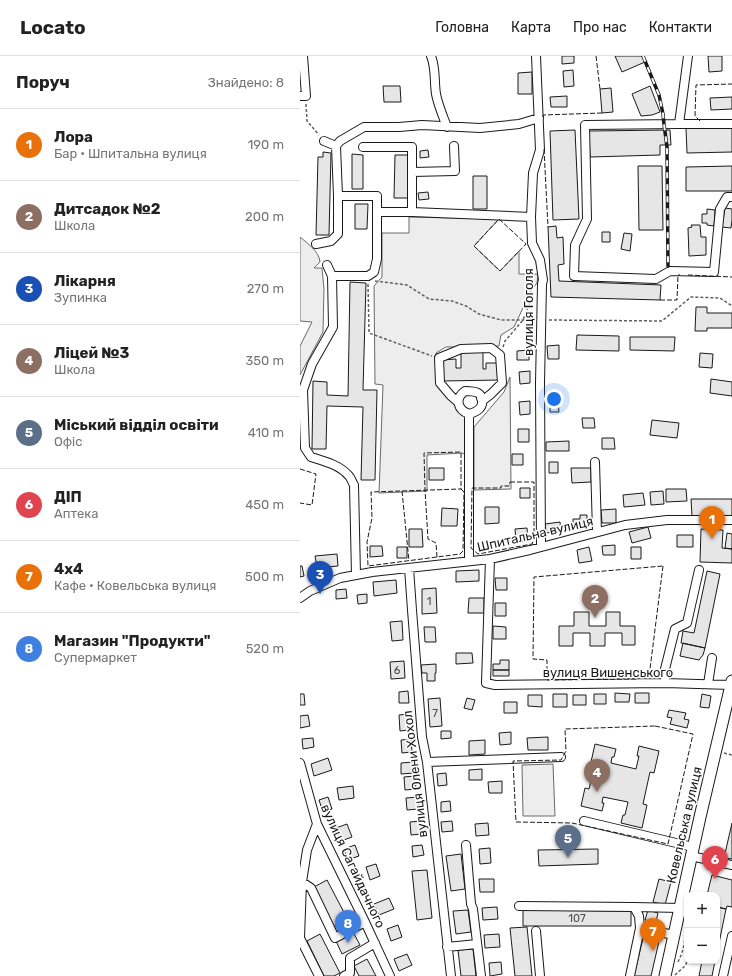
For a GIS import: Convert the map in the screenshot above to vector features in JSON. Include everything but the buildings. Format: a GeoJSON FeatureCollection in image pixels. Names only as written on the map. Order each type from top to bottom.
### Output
{"type":"FeatureCollection","features":[{"type":"Feature","properties":{"kind":"main road","name":"Ковельська вулиця"},"geometry":{"type":"LineString","coordinates":[[665,976],[692,851],[728,714],[732,683]]}},
{"type":"Feature","properties":{"kind":"street"},"geometry":{"type":"LineString","coordinates":[[303,56],[303,96]]}},
{"type":"Feature","properties":{"kind":"street"},"geometry":{"type":"LineString","coordinates":[[431,56],[435,78],[435,92],[447,127]]}},
{"type":"Feature","properties":{"kind":"street","name":"вулиця Гоголя"},"geometry":{"type":"LineString","coordinates":[[536,56],[540,150],[533,173],[532,243],[540,260],[543,280],[540,391],[541,547]]}},
{"type":"Feature","properties":{"kind":"street"},"geometry":{"type":"LineString","coordinates":[[679,124],[688,56]]}},
{"type":"Feature","properties":{"kind":"street"},"geometry":{"type":"LineString","coordinates":[[316,244],[332,241],[338,234],[336,146],[340,141],[364,127],[422,126],[480,128],[519,124],[539,118]]}},
{"type":"Feature","properties":{"kind":"street"},"geometry":{"type":"LineString","coordinates":[[732,124],[585,125],[587,219],[575,245],[574,276],[656,279],[670,271],[714,272],[720,209],[727,197],[732,197]]}},
{"type":"Feature","properties":{"kind":"street"},"geometry":{"type":"LineString","coordinates":[[324,140],[336,146]]}},
{"type":"Feature","properties":{"kind":"street"},"geometry":{"type":"LineString","coordinates":[[412,172],[455,171],[454,146]]}},
{"type":"Feature","properties":{"kind":"street"},"geometry":{"type":"LineString","coordinates":[[363,147],[412,147],[412,212]]}},
{"type":"Feature","properties":{"kind":"street"},"geometry":{"type":"LineString","coordinates":[[332,276],[368,278],[374,272],[377,259],[377,196],[338,196]]}},
{"type":"Feature","properties":{"kind":"street"},"geometry":{"type":"LineString","coordinates":[[376,212],[532,217]]}},
{"type":"Feature","properties":{"kind":"street"},"geometry":{"type":"LineString","coordinates":[[327,265],[332,276],[333,327],[312,364],[303,390],[305,448],[311,457],[331,463],[344,471],[350,477],[354,485],[356,575]]}},
{"type":"Feature","properties":{"kind":"street"},"geometry":{"type":"LineString","coordinates":[[458,402],[461,394],[465,391],[477,393],[482,401],[481,408],[477,412],[469,414],[462,410],[458,402],[440,384],[439,358],[461,349],[491,348],[500,355],[502,383],[482,401]]}},
{"type":"Feature","properties":{"kind":"street"},"geometry":{"type":"LineString","coordinates":[[469,414],[469,561]]}},
{"type":"Feature","properties":{"kind":"street"},"geometry":{"type":"LineString","coordinates":[[595,462],[597,532]]}},
{"type":"Feature","properties":{"kind":"street","name":"Шпитальна вулиця"},"geometry":{"type":"LineString","coordinates":[[300,598],[310,591],[340,578],[490,558],[541,547],[625,525],[667,520],[732,520]]}},
{"type":"Feature","properties":{"kind":"street","name":"вулиця Вишенського"},"geometry":{"type":"LineString","coordinates":[[490,558],[486,683],[495,685],[732,683]]}},
{"type":"Feature","properties":{"kind":"street","name":"вулиця Олени Хохол"},"geometry":{"type":"LineString","coordinates":[[409,568],[422,737],[427,762],[451,976]]}},
{"type":"Feature","properties":{"kind":"street"},"geometry":{"type":"LineString","coordinates":[[665,683],[665,670],[675,629],[687,623],[699,570]]}},
{"type":"Feature","properties":{"kind":"street"},"geometry":{"type":"LineString","coordinates":[[708,684],[712,658]]}},
{"type":"Feature","properties":{"kind":"street"},"geometry":{"type":"LineString","coordinates":[[427,762],[561,757]]}},
{"type":"Feature","properties":{"kind":"street","name":"вулиця Сагайдачного"},"geometry":{"type":"LineString","coordinates":[[300,763],[318,824],[390,976]]}},
{"type":"Feature","properties":{"kind":"street"},"geometry":{"type":"LineString","coordinates":[[584,821],[692,851],[732,865]]}},
{"type":"Feature","properties":{"kind":"street"},"geometry":{"type":"LineString","coordinates":[[318,824],[307,850],[302,882],[300,938],[318,976]]}},
{"type":"Feature","properties":{"kind":"street"},"geometry":{"type":"LineString","coordinates":[[466,845],[471,904],[473,909],[481,976]]}},
{"type":"Feature","properties":{"kind":"street"},"geometry":{"type":"LineString","coordinates":[[302,882],[311,888],[335,938],[365,922]]}},
{"type":"Feature","properties":{"kind":"street"},"geometry":{"type":"LineString","coordinates":[[519,906],[634,906],[680,908]]}},
{"type":"Feature","properties":{"kind":"street"},"geometry":{"type":"LineString","coordinates":[[630,976],[640,928],[639,916],[634,906]]}},
{"type":"Feature","properties":{"kind":"street"},"geometry":{"type":"LineString","coordinates":[[640,928],[674,935]]}},
{"type":"Feature","properties":{"kind":"street"},"geometry":{"type":"LineString","coordinates":[[536,931],[540,976]]}},
{"type":"Feature","properties":{"kind":"street"},"geometry":{"type":"LineString","coordinates":[[723,976],[732,936]]}},
{"type":"Feature","properties":{"kind":"street"},"geometry":{"type":"LineString","coordinates":[[349,975],[350,958],[375,943]]}},
{"type":"Feature","properties":{"kind":"street"},"geometry":{"type":"LineString","coordinates":[[448,947],[477,944]]}},
{"type":"Feature","properties":{"kind":"path"},"geometry":{"type":"LineString","coordinates":[[303,96],[307,121],[324,140]]}},
{"type":"Feature","properties":{"kind":"path"},"geometry":{"type":"LineString","coordinates":[[439,359],[369,333],[368,278],[407,285],[429,299],[452,301],[466,306],[479,314],[502,320],[662,321],[691,297],[720,298],[732,306]]}},
{"type":"Feature","properties":{"kind":"path"},"geometry":{"type":"LineString","coordinates":[[500,355],[505,341],[523,320],[534,291],[542,284]]}},
{"type":"Feature","properties":{"kind":"path"},"geometry":{"type":"LineString","coordinates":[[678,963],[684,945]]}},
{"type":"Feature","properties":{"kind":"path"},"geometry":{"type":"LineString","coordinates":[[673,976],[686,966],[686,964]]}},
{"type":"Feature","properties":{"kind":"shaded area"},"geometry":{"type":"Polygon","coordinates":[[[409,217],[499,219],[474,246],[500,271],[519,251],[519,274],[538,274],[537,283],[531,291],[514,327],[501,335],[499,346],[446,347],[436,353],[437,384],[466,418],[466,455],[462,453],[427,455],[427,491],[379,493],[383,385],[375,384],[374,286],[382,277],[382,233],[409,233],[409,217]]]}},
{"type":"Feature","properties":{"kind":"shaded area"},"geometry":{"type":"Polygon","coordinates":[[[300,237],[318,254],[320,262],[314,268],[322,268],[324,289],[323,332],[300,375],[300,346],[312,322],[300,321],[300,237]]]}},
{"type":"Feature","properties":{"kind":"shaded area"},"geometry":{"type":"Polygon","coordinates":[[[510,377],[511,489],[474,490],[474,427],[504,392],[510,377]]]}},
{"type":"Feature","properties":{"kind":"shaded area"},"geometry":{"type":"Polygon","coordinates":[[[553,764],[555,816],[523,816],[522,765],[553,764]]]}},
{"type":"Feature","properties":{"kind":"railway"},"geometry":{"type":"LineString","coordinates":[[643,56],[659,95],[667,147],[668,266]]}},
{"type":"Feature","properties":{"kind":"fence"},"geometry":{"type":"LineString","coordinates":[[596,56],[600,89]]}},
{"type":"Feature","properties":{"kind":"fence"},"geometry":{"type":"LineString","coordinates":[[700,121],[695,116],[696,85],[732,84]]}},
{"type":"Feature","properties":{"kind":"fence"},"geometry":{"type":"LineString","coordinates":[[543,117],[543,115],[602,113]]}},
{"type":"Feature","properties":{"kind":"fence"},"geometry":{"type":"LineString","coordinates":[[544,149],[548,227]]}},
{"type":"Feature","properties":{"kind":"fence"},"geometry":{"type":"LineString","coordinates":[[499,219],[526,244],[500,271],[474,246],[499,219]]}},
{"type":"Feature","properties":{"kind":"fence"},"geometry":{"type":"LineString","coordinates":[[660,300],[677,300],[678,275],[680,275]]}},
{"type":"Feature","properties":{"kind":"fence"},"geometry":{"type":"LineString","coordinates":[[688,275],[732,277]]}},
{"type":"Feature","properties":{"kind":"fence"},"geometry":{"type":"LineString","coordinates":[[437,557],[436,543],[428,539],[424,453],[461,452],[461,489]]}},
{"type":"Feature","properties":{"kind":"fence"},"geometry":{"type":"LineString","coordinates":[[300,469],[316,474],[312,505],[300,503]]}},
{"type":"Feature","properties":{"kind":"fence"},"geometry":{"type":"LineString","coordinates":[[510,482],[534,482],[534,539],[532,544],[478,554],[471,548],[472,488],[501,488],[501,486],[509,486],[510,482]]}},
{"type":"Feature","properties":{"kind":"fence"},"geometry":{"type":"LineString","coordinates":[[461,489],[464,492],[463,551],[460,554],[368,566],[367,542],[372,518],[371,492],[461,489]]}},
{"type":"Feature","properties":{"kind":"fence"},"geometry":{"type":"LineString","coordinates":[[402,491],[409,561]]}},
{"type":"Feature","properties":{"kind":"fence"},"geometry":{"type":"LineString","coordinates":[[663,566],[649,677],[637,677],[636,679],[547,680],[547,660],[533,659],[534,577],[663,566]]}},
{"type":"Feature","properties":{"kind":"fence"},"geometry":{"type":"LineString","coordinates":[[655,726],[693,734],[668,844],[572,823],[516,822],[513,761],[561,760],[566,751],[565,729],[655,726]]}},
{"type":"Feature","properties":{"kind":"place","name":"Лора"},"geometry":{"type":"Point","coordinates":[712,539]}},
{"type":"Feature","properties":{"kind":"place","name":"Лікарня"},"geometry":{"type":"Point","coordinates":[320,594]}},
{"type":"Feature","properties":{"kind":"place","name":"Дитсадок №2"},"geometry":{"type":"Point","coordinates":[595,618]}},
{"type":"Feature","properties":{"kind":"place","name":"Ліцей №3"},"geometry":{"type":"Point","coordinates":[597,792]}},
{"type":"Feature","properties":{"kind":"place","name":"Міський відділ освіти"},"geometry":{"type":"Point","coordinates":[568,858]}},
{"type":"Feature","properties":{"kind":"place","name":"ДІП"},"geometry":{"type":"Point","coordinates":[715,879]}},
{"type":"Feature","properties":{"kind":"place","name":"Магазин \"Продукти\""},"geometry":{"type":"Point","coordinates":[348,943]}},
{"type":"Feature","properties":{"kind":"place","name":"4x4"},"geometry":{"type":"Point","coordinates":[653,951]}}]}
